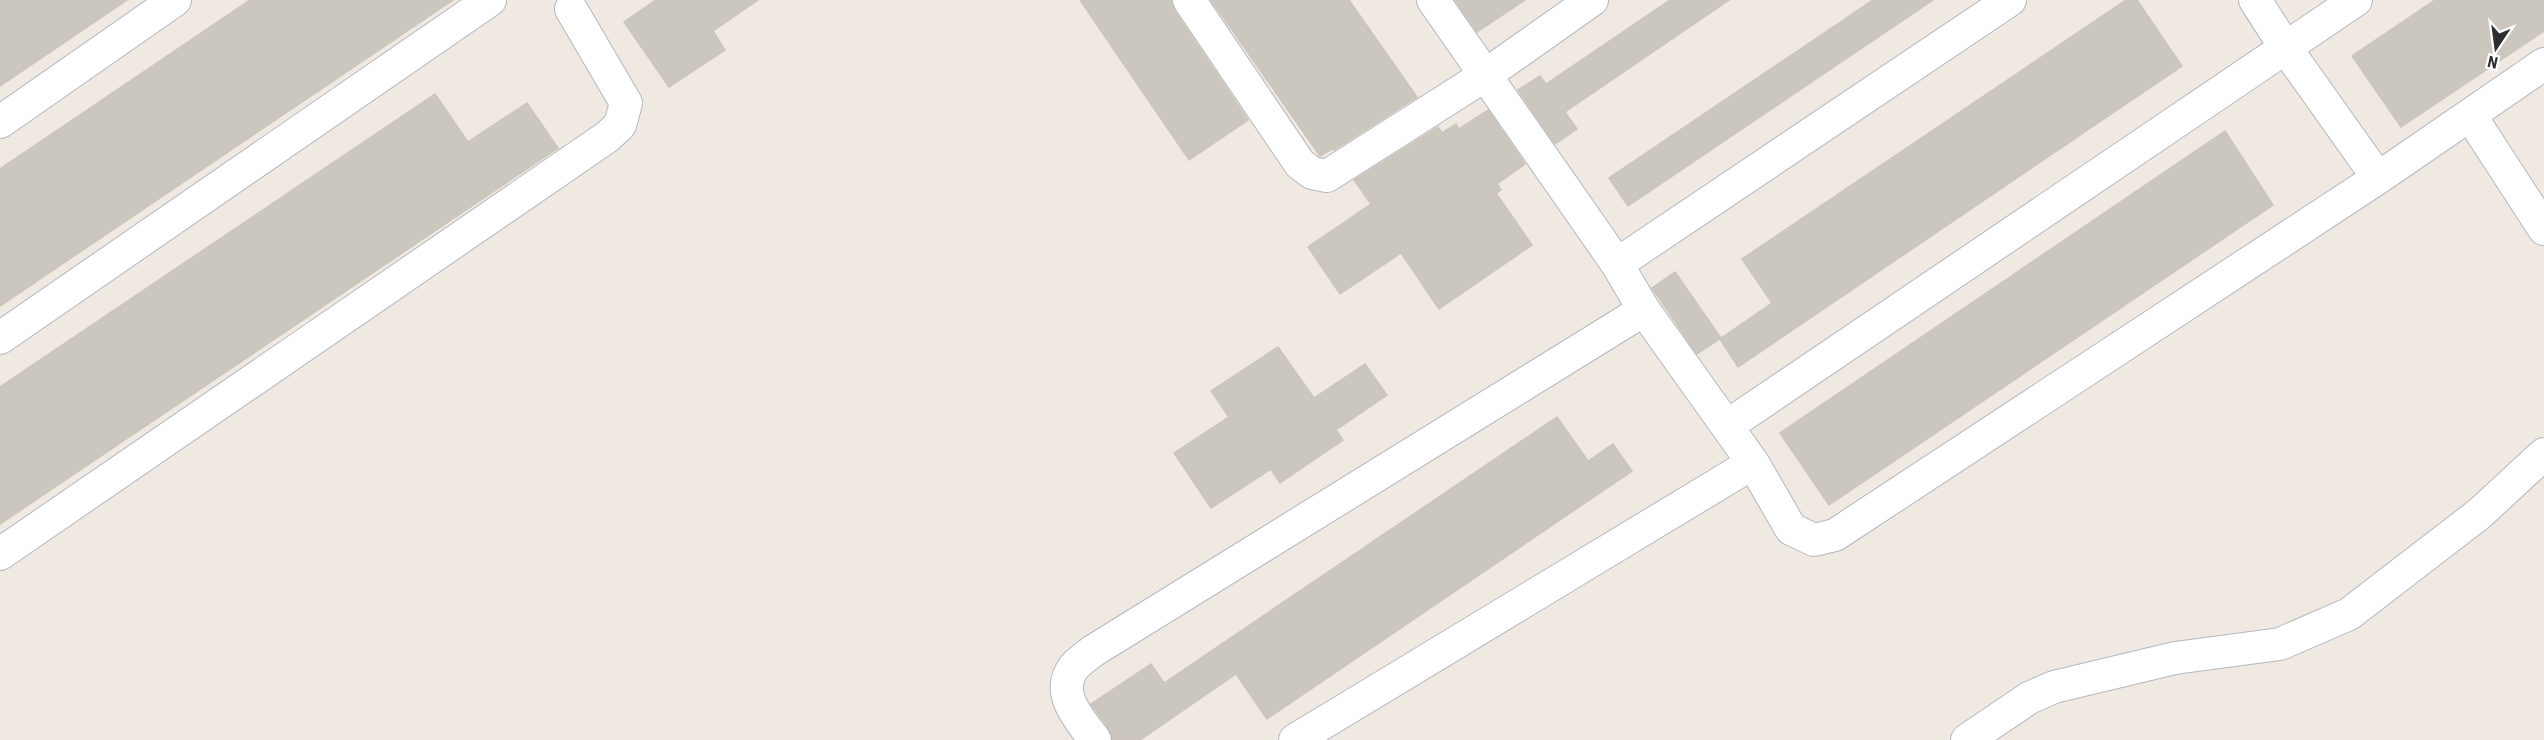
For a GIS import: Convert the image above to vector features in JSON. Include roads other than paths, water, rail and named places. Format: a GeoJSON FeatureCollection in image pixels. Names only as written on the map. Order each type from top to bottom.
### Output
{"type":"FeatureCollection","features":[{"type":"Feature","properties":{"kind":"street"},"geometry":{"type":"LineString","coordinates":[[0,122],[175,0]]}},
{"type":"Feature","properties":{"kind":"street"},"geometry":{"type":"LineString","coordinates":[[0,338],[490,0]]}},
{"type":"Feature","properties":{"kind":"street"},"geometry":{"type":"LineString","coordinates":[[1189,0],[1300,164],[1319,175],[1327,176],[1484,76],[1592,0]]}},
{"type":"Feature","properties":{"kind":"street"},"geometry":{"type":"LineString","coordinates":[[1432,0],[1617,264],[1644,310],[1753,463],[1791,529],[1814,540],[1835,536],[2378,178],[2544,64]]}},
{"type":"Feature","properties":{"kind":"street"},"geometry":{"type":"LineString","coordinates":[[1617,264],[2010,0]]}},
{"type":"Feature","properties":{"kind":"street"},"geometry":{"type":"LineString","coordinates":[[2255,0],[2285,47],[2378,178]]}},
{"type":"Feature","properties":{"kind":"street"},"geometry":{"type":"LineString","coordinates":[[1727,426],[2356,0]]}},
{"type":"Feature","properties":{"kind":"street"},"geometry":{"type":"LineString","coordinates":[[0,554],[607,138],[620,125],[626,103],[573,3]]}},
{"type":"Feature","properties":{"kind":"street"},"geometry":{"type":"LineString","coordinates":[[2470,115],[2544,229]]}},
{"type":"Feature","properties":{"kind":"street"},"geometry":{"type":"LineString","coordinates":[[1095,740],[1071,708],[1067,690],[1074,666],[1093,651],[1644,310]]}},
{"type":"Feature","properties":{"kind":"street"},"geometry":{"type":"LineString","coordinates":[[1966,740],[2029,698],[2054,687],[2175,658],[2280,644],[2349,614],[2479,514],[2544,454]]}},
{"type":"Feature","properties":{"kind":"street"},"geometry":{"type":"LineString","coordinates":[[1295,740],[1753,463]]}}]}
